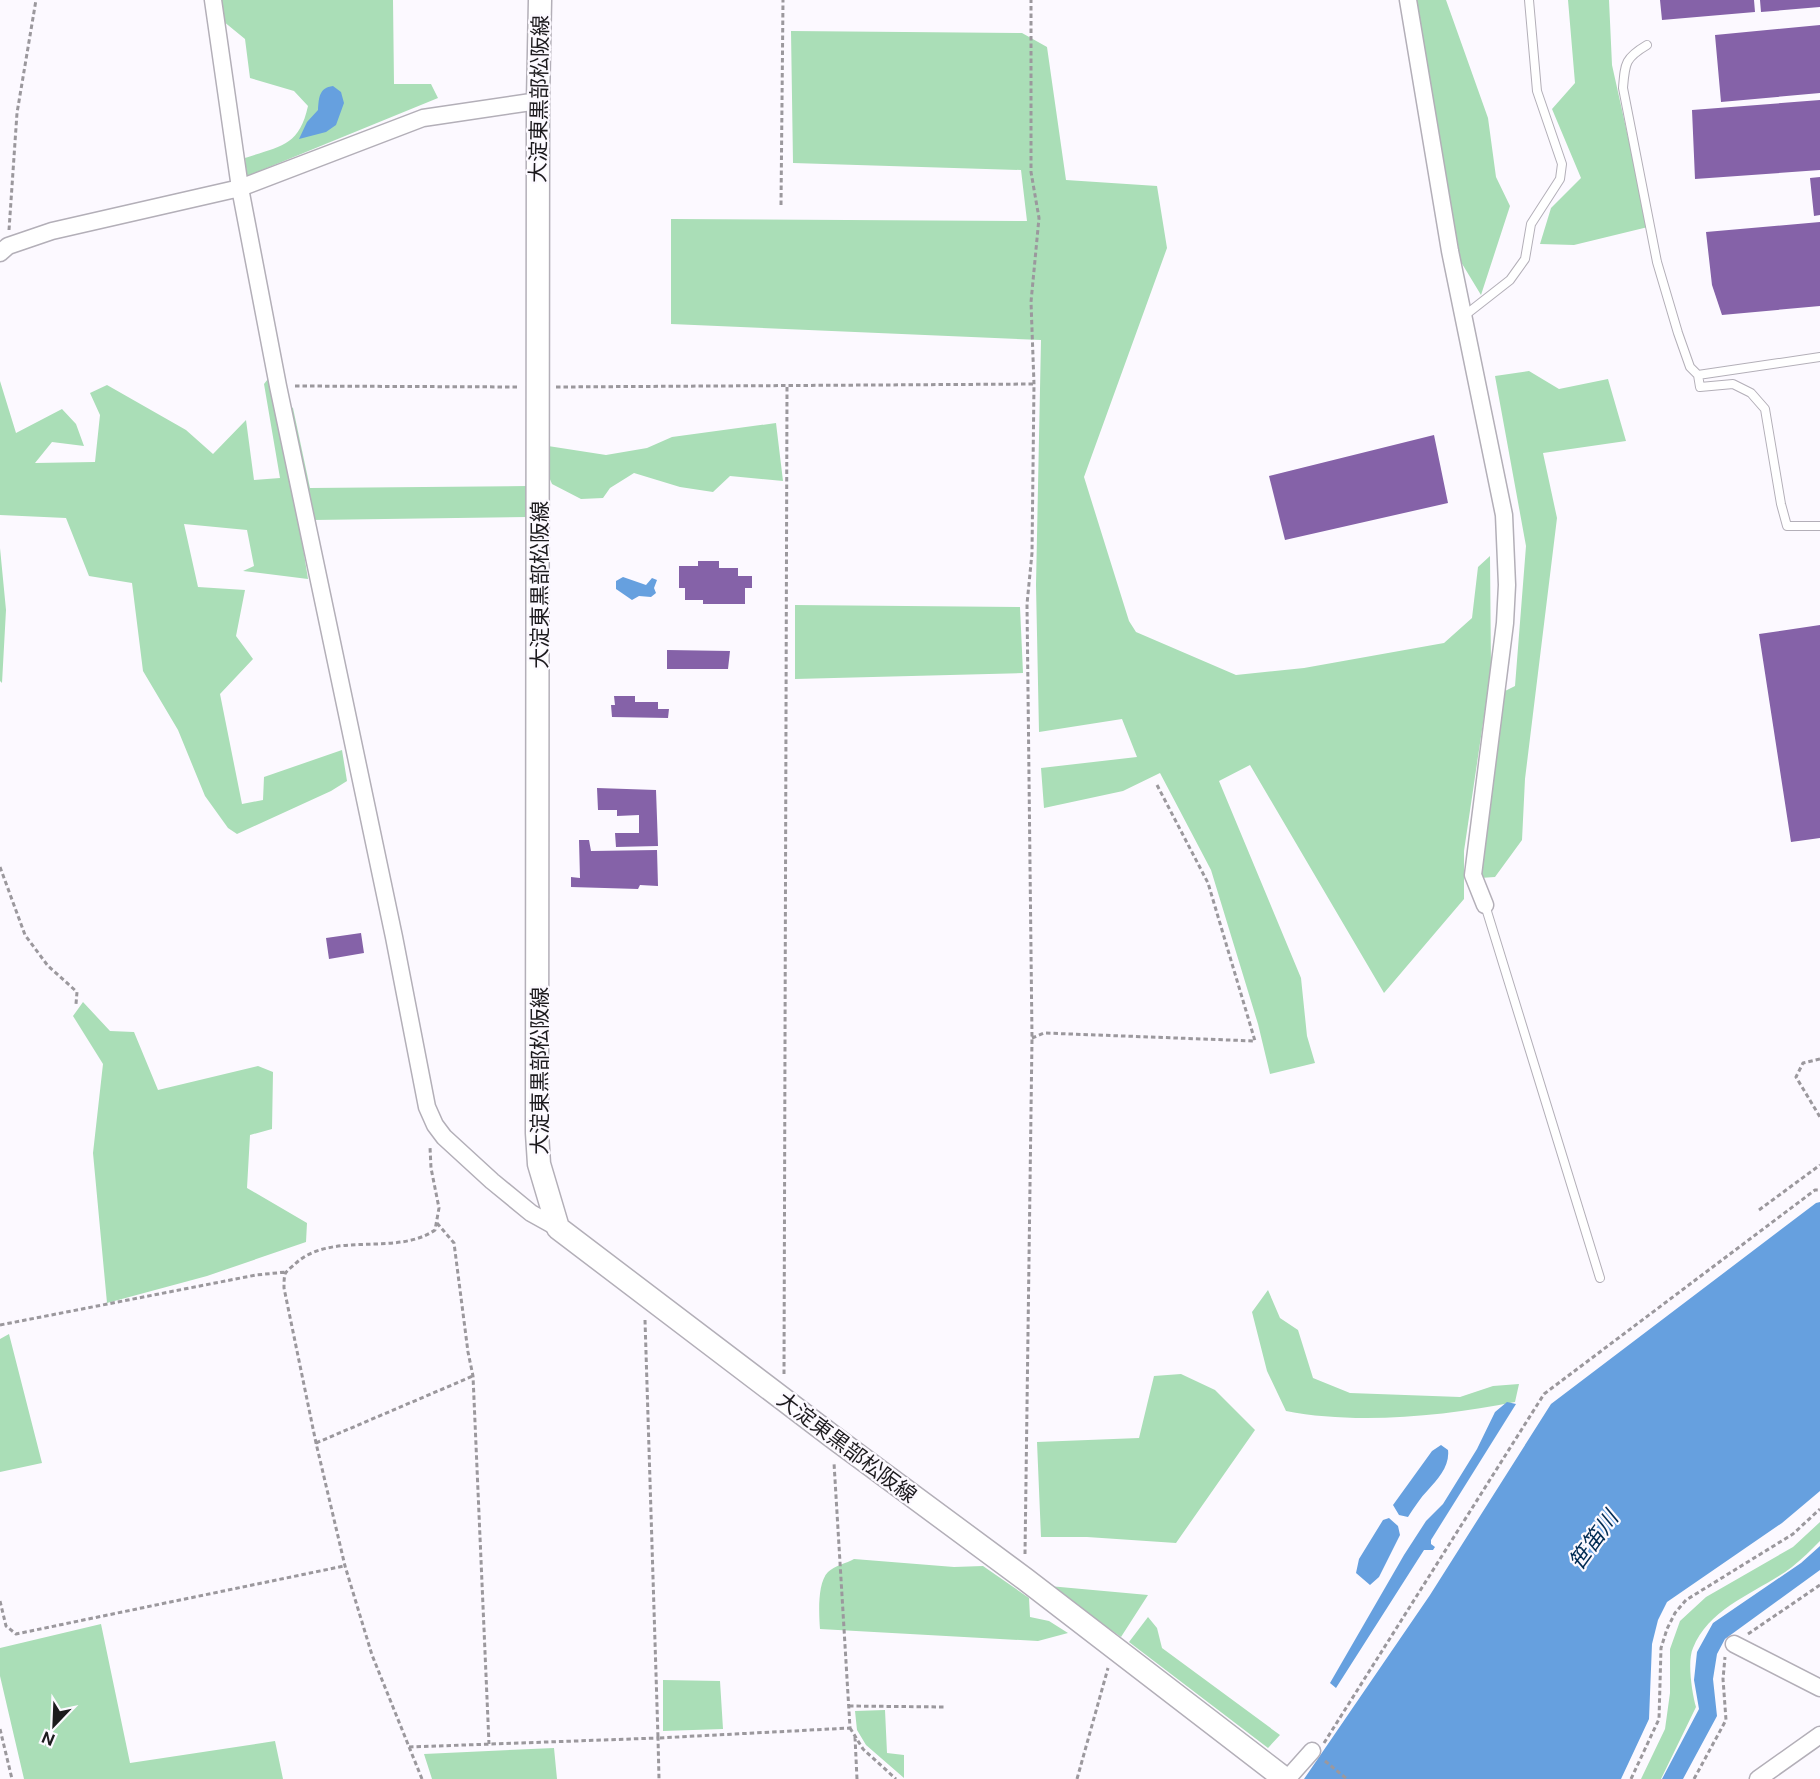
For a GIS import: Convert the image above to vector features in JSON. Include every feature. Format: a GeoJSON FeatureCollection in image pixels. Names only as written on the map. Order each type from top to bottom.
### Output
{"type":"FeatureCollection","features":[{"type":"Feature","properties":{"kind":"main road","name":"大淀東黒部松阪線"},"geometry":{"type":"LineString","coordinates":[[540,0],[537,1133],[539,1164],[558,1228],[1286,1779]]}},
{"type":"Feature","properties":{"kind":"street"},"geometry":{"type":"LineString","coordinates":[[213,0],[240,188],[278,386],[394,937],[424,1096],[435,1125],[444,1137],[531,1213],[558,1228]]}},
{"type":"Feature","properties":{"kind":"street"},"geometry":{"type":"LineString","coordinates":[[1408,0],[1450,252],[1504,515],[1507,553],[1505,623],[1473,875],[1485,905]]}},
{"type":"Feature","properties":{"kind":"street"},"geometry":{"type":"LineString","coordinates":[[4,250],[52,231],[240,188],[423,118],[538,101]]}},
{"type":"Feature","properties":{"kind":"street"},"geometry":{"type":"LineString","coordinates":[[1734,1644],[1820,1688]]}},
{"type":"Feature","properties":{"kind":"street"},"geometry":{"type":"LineString","coordinates":[[1758,1779],[1820,1735]]}},
{"type":"Feature","properties":{"kind":"street"},"geometry":{"type":"LineString","coordinates":[[1286,1779],[1318,1750]]}},
{"type":"Feature","properties":{"kind":"lane"},"geometry":{"type":"LineString","coordinates":[[1463,316],[1510,280],[1525,259],[1531,224],[1560,179],[1562,164],[1537,91],[1529,0]]}},
{"type":"Feature","properties":{"kind":"lane"},"geometry":{"type":"LineString","coordinates":[[1647,45],[1634,53],[1624,66],[1623,88],[1657,262],[1681,342],[1690,367],[1698,375],[1700,387],[1733,384],[1751,393],[1765,409],[1781,504],[1787,526],[1809,528],[1820,526]]}},
{"type":"Feature","properties":{"kind":"lane"},"geometry":{"type":"LineString","coordinates":[[1698,375],[1820,357]]}},
{"type":"Feature","properties":{"kind":"lane"},"geometry":{"type":"LineString","coordinates":[[1485,905],[1600,1278]]}},
{"type":"Feature","properties":{"kind":"path"},"geometry":{"type":"LineString","coordinates":[[4,250],[17,113],[36,0]]}},
{"type":"Feature","properties":{"kind":"path"},"geometry":{"type":"LineString","coordinates":[[781,205],[783,0]]}},
{"type":"Feature","properties":{"kind":"path"},"geometry":{"type":"LineString","coordinates":[[1024,1579],[1032,1038],[1027,604],[1032,553],[1034,384],[1031,302],[1039,218],[1031,172],[1031,0]]}},
{"type":"Feature","properties":{"kind":"path"},"geometry":{"type":"LineString","coordinates":[[278,386],[787,387],[1034,384]]}},
{"type":"Feature","properties":{"kind":"path"},"geometry":{"type":"LineString","coordinates":[[784,1400],[787,387]]}},
{"type":"Feature","properties":{"kind":"path"},"geometry":{"type":"LineString","coordinates":[[1032,1038],[1044,1033],[1255,1041],[1208,883],[1156,785]]}},
{"type":"Feature","properties":{"kind":"path"},"geometry":{"type":"LineString","coordinates":[[0,867],[25,935],[48,966],[77,992],[76,1004]]}},
{"type":"Feature","properties":{"kind":"path"},"geometry":{"type":"LineString","coordinates":[[1820,1059],[1803,1063],[1796,1077],[1820,1117]]}},
{"type":"Feature","properties":{"kind":"path"},"geometry":{"type":"LineString","coordinates":[[0,1325],[256,1275],[286,1272],[301,1258],[331,1247],[425,1237],[435,1230],[440,1208],[431,1168],[430,1139],[435,1125]]}},
{"type":"Feature","properties":{"kind":"path"},"geometry":{"type":"LineString","coordinates":[[1759,1210],[1820,1165]]}},
{"type":"Feature","properties":{"kind":"path"},"geometry":{"type":"LineString","coordinates":[[1347,1779],[1318,1750],[1544,1394],[1815,1190],[1820,1190]]}},
{"type":"Feature","properties":{"kind":"path"},"geometry":{"type":"LineString","coordinates":[[437,1222],[454,1243],[468,1352],[474,1376],[489,1744]]}},
{"type":"Feature","properties":{"kind":"path"},"geometry":{"type":"LineString","coordinates":[[286,1272],[284,1288],[316,1443],[345,1566],[372,1655],[422,1779]]}},
{"type":"Feature","properties":{"kind":"path"},"geometry":{"type":"LineString","coordinates":[[650,1298],[645,1313],[659,1779]]}},
{"type":"Feature","properties":{"kind":"path"},"geometry":{"type":"LineString","coordinates":[[316,1443],[474,1376]]}},
{"type":"Feature","properties":{"kind":"path"},"geometry":{"type":"LineString","coordinates":[[840,1443],[834,1453],[850,1728],[863,1749],[896,1779]]}},
{"type":"Feature","properties":{"kind":"path"},"geometry":{"type":"LineString","coordinates":[[1631,1779],[1659,1719],[1661,1648],[1675,1613],[1686,1600],[1793,1534],[1820,1509]]}},
{"type":"Feature","properties":{"kind":"path"},"geometry":{"type":"LineString","coordinates":[[0,1602],[6,1626],[16,1634],[345,1566]]}},
{"type":"Feature","properties":{"kind":"path"},"geometry":{"type":"LineString","coordinates":[[1695,1779],[1726,1720],[1723,1679],[1725,1656],[1734,1644],[1820,1585]]}},
{"type":"Feature","properties":{"kind":"path"},"geometry":{"type":"LineString","coordinates":[[1077,1779],[1109,1665],[1119,1652]]}},
{"type":"Feature","properties":{"kind":"path"},"geometry":{"type":"LineString","coordinates":[[849,1706],[945,1707]]}},
{"type":"Feature","properties":{"kind":"path"},"geometry":{"type":"LineString","coordinates":[[409,1747],[850,1728]]}},
{"type":"Feature","properties":{"kind":"path"},"geometry":{"type":"LineString","coordinates":[[0,1729],[12,1779]]}},
{"type":"Feature","properties":{"kind":"path"},"geometry":{"type":"LineString","coordinates":[[855,1735],[857,1779]]}},
{"type":"Feature","properties":{"kind":"green space"},"geometry":{"type":"Polygon","coordinates":[[[222,0],[393,0],[394,84],[431,84],[438,98],[247,176],[245,158],[286,143],[299,130],[308,106],[294,91],[250,78],[245,39],[223,21],[222,0]]]}},
{"type":"Feature","properties":{"kind":"green space"},"geometry":{"type":"Polygon","coordinates":[[[1415,0],[1446,0],[1488,118],[1496,177],[1510,206],[1481,295],[1461,262],[1415,0]]]}},
{"type":"Feature","properties":{"kind":"green space"},"geometry":{"type":"Polygon","coordinates":[[[1568,0],[1609,0],[1612,65],[1648,227],[1574,245],[1540,244],[1551,208],[1581,178],[1552,109],[1575,83],[1568,0]]]}},
{"type":"Feature","properties":{"kind":"green space"},"geometry":{"type":"Polygon","coordinates":[[[791,31],[1022,33],[1047,47],[1066,180],[1157,186],[1167,248],[1084,477],[1129,621],[1136,632],[1236,675],[1304,668],[1444,643],[1472,618],[1478,567],[1490,556],[1491,669],[1464,851],[1464,899],[1384,993],[1250,765],[1219,781],[1301,978],[1307,1036],[1315,1063],[1270,1074],[1258,1024],[1211,870],[1160,773],[1123,791],[1044,808],[1041,768],[1137,757],[1122,719],[1039,732],[1036,585],[1041,340],[671,324],[671,219],[1027,221],[1021,170],[793,163],[791,31]]]}},
{"type":"Feature","properties":{"kind":"green space"},"geometry":{"type":"Polygon","coordinates":[[[1529,371],[1559,389],[1608,379],[1626,441],[1543,453],[1557,518],[1525,779],[1522,840],[1495,877],[1480,878],[1501,693],[1515,686],[1526,546],[1495,376],[1529,371]]]}},
{"type":"Feature","properties":{"kind":"green space"},"geometry":{"type":"Polygon","coordinates":[[[271,375],[294,491],[308,579],[243,571],[254,566],[247,530],[184,524],[198,587],[245,590],[236,636],[253,659],[220,694],[242,804],[263,800],[264,777],[342,750],[347,781],[331,791],[237,834],[228,828],[205,796],[178,730],[143,671],[132,583],[89,576],[66,518],[0,515],[0,381],[16,433],[62,409],[76,424],[84,446],[52,442],[35,463],[95,462],[100,415],[90,393],[107,385],[186,430],[213,454],[246,420],[254,480],[280,478],[264,384],[271,375]]]}},
{"type":"Feature","properties":{"kind":"green space"},"geometry":{"type":"Polygon","coordinates":[[[285,404],[293,408],[310,488],[528,486],[527,517],[313,520],[285,404]]]}},
{"type":"Feature","properties":{"kind":"green space"},"geometry":{"type":"Polygon","coordinates":[[[776,423],[783,481],[730,476],[713,492],[680,487],[634,473],[610,488],[603,498],[581,499],[552,484],[549,477],[548,446],[606,455],[647,448],[672,437],[776,423]]]}},
{"type":"Feature","properties":{"kind":"green space"},"geometry":{"type":"Polygon","coordinates":[[[0,548],[6,610],[2,683],[0,681],[0,548]]]}},
{"type":"Feature","properties":{"kind":"green space"},"geometry":{"type":"Polygon","coordinates":[[[795,605],[1020,607],[1023,673],[795,679],[795,605]]]}},
{"type":"Feature","properties":{"kind":"green space"},"geometry":{"type":"Polygon","coordinates":[[[83,1002],[110,1031],[134,1032],[158,1090],[258,1066],[273,1072],[272,1129],[250,1135],[247,1188],[307,1223],[306,1242],[207,1276],[107,1303],[93,1153],[103,1064],[73,1016],[83,1002]]]}},
{"type":"Feature","properties":{"kind":"green space"},"geometry":{"type":"Polygon","coordinates":[[[1268,1290],[1280,1318],[1298,1330],[1313,1378],[1350,1393],[1460,1397],[1493,1386],[1519,1384],[1515,1402],[1431,1415],[1401,1417],[1342,1417],[1286,1411],[1267,1371],[1252,1312],[1268,1290]]]}},
{"type":"Feature","properties":{"kind":"green space"},"geometry":{"type":"Polygon","coordinates":[[[9,1334],[42,1463],[0,1472],[0,1339],[9,1334]]]}},
{"type":"Feature","properties":{"kind":"green space"},"geometry":{"type":"Polygon","coordinates":[[[1181,1374],[1215,1390],[1255,1430],[1176,1543],[1087,1537],[1041,1537],[1037,1442],[1139,1438],[1154,1376],[1181,1374]]]}},
{"type":"Feature","properties":{"kind":"green space"},"geometry":{"type":"Polygon","coordinates":[[[1820,1522],[1820,1541],[1792,1567],[1723,1611],[1701,1633],[1693,1648],[1690,1661],[1696,1707],[1661,1779],[1641,1779],[1665,1729],[1670,1693],[1670,1649],[1680,1621],[1706,1597],[1793,1547],[1820,1522]]]}},
{"type":"Feature","properties":{"kind":"green space"},"geometry":{"type":"Polygon","coordinates":[[[854,1559],[954,1567],[983,1566],[1029,1598],[1030,1617],[1049,1621],[1068,1633],[1038,1641],[820,1629],[819,1599],[824,1577],[834,1568],[854,1559]]]}},
{"type":"Feature","properties":{"kind":"green space"},"geometry":{"type":"Polygon","coordinates":[[[1049,1586],[1148,1595],[1121,1637],[1049,1586]]]}},
{"type":"Feature","properties":{"kind":"green space"},"geometry":{"type":"Polygon","coordinates":[[[1148,1617],[1157,1628],[1162,1648],[1280,1735],[1268,1748],[1129,1642],[1148,1617]]]}},
{"type":"Feature","properties":{"kind":"green space"},"geometry":{"type":"Polygon","coordinates":[[[101,1624],[130,1763],[275,1741],[283,1779],[24,1779],[0,1676],[0,1648],[101,1624]]]}},
{"type":"Feature","properties":{"kind":"green space"},"geometry":{"type":"Polygon","coordinates":[[[663,1680],[720,1681],[723,1729],[663,1731],[663,1680]]]}},
{"type":"Feature","properties":{"kind":"green space"},"geometry":{"type":"Polygon","coordinates":[[[885,1710],[887,1753],[904,1755],[904,1778],[866,1745],[857,1730],[855,1711],[885,1710]]]}},
{"type":"Feature","properties":{"kind":"green space"},"geometry":{"type":"Polygon","coordinates":[[[554,1748],[557,1779],[432,1779],[424,1754],[554,1748]]]}},
{"type":"Feature","properties":{"kind":"water"},"geometry":{"type":"Polygon","coordinates":[[[333,86],[341,92],[344,103],[336,125],[326,132],[299,139],[307,122],[318,110],[322,91],[333,86]]]}},
{"type":"Feature","properties":{"kind":"water"},"geometry":{"type":"Polygon","coordinates":[[[623,577],[646,585],[652,578],[657,580],[654,588],[656,593],[651,597],[639,596],[632,600],[616,589],[616,581],[623,577]]]}},
{"type":"Feature","properties":{"kind":"water","name":"笹笛川"},"geometry":{"type":"Polygon","coordinates":[[[1820,1202],[1820,1491],[1782,1523],[1667,1602],[1658,1620],[1652,1644],[1649,1719],[1621,1779],[1304,1779],[1430,1595],[1551,1404],[1820,1202]]]}},
{"type":"Feature","properties":{"kind":"water"},"geometry":{"type":"Polygon","coordinates":[[[1507,1402],[1516,1404],[1431,1540],[1431,1544],[1435,1547],[1433,1550],[1424,1550],[1336,1688],[1330,1683],[1404,1555],[1426,1521],[1443,1504],[1477,1449],[1495,1412],[1507,1402]]]}},
{"type":"Feature","properties":{"kind":"water"},"geometry":{"type":"Polygon","coordinates":[[[1441,1445],[1448,1450],[1447,1461],[1442,1472],[1408,1517],[1399,1515],[1393,1505],[1432,1451],[1441,1445]]]}},
{"type":"Feature","properties":{"kind":"water"},"geometry":{"type":"Polygon","coordinates":[[[1389,1518],[1398,1526],[1400,1535],[1379,1577],[1370,1585],[1356,1573],[1359,1559],[1383,1520],[1389,1518]]]}},
{"type":"Feature","properties":{"kind":"water"},"geometry":{"type":"Polygon","coordinates":[[[1820,1546],[1820,1570],[1725,1639],[1717,1654],[1713,1679],[1717,1716],[1683,1779],[1662,1779],[1699,1709],[1694,1680],[1697,1652],[1713,1623],[1801,1563],[1820,1546]]]}},
{"type":"Feature","properties":{"kind":"building"},"geometry":{"type":"Polygon","coordinates":[[[1660,0],[1754,0],[1755,12],[1662,20],[1660,0]]]}},
{"type":"Feature","properties":{"kind":"building"},"geometry":{"type":"Polygon","coordinates":[[[1760,0],[1820,0],[1820,7],[1761,12],[1760,0]]]}},
{"type":"Feature","properties":{"kind":"building"},"geometry":{"type":"Polygon","coordinates":[[[1820,25],[1820,93],[1721,102],[1715,35],[1820,25]]]}},
{"type":"Feature","properties":{"kind":"building"},"geometry":{"type":"Polygon","coordinates":[[[1820,100],[1820,170],[1695,179],[1692,110],[1820,100]]]}},
{"type":"Feature","properties":{"kind":"building"},"geometry":{"type":"Polygon","coordinates":[[[1820,177],[1820,215],[1814,216],[1810,178],[1820,177]]]}},
{"type":"Feature","properties":{"kind":"building"},"geometry":{"type":"Polygon","coordinates":[[[1820,222],[1820,306],[1722,315],[1712,285],[1706,232],[1820,222]]]}},
{"type":"Feature","properties":{"kind":"building"},"geometry":{"type":"Polygon","coordinates":[[[1434,435],[1448,503],[1285,540],[1269,476],[1434,435]]]}},
{"type":"Feature","properties":{"kind":"building"},"geometry":{"type":"Polygon","coordinates":[[[698,561],[719,561],[719,568],[738,568],[738,576],[752,576],[752,588],[745,588],[745,604],[703,604],[703,600],[685,600],[685,588],[679,588],[679,566],[698,566],[698,561]]]}},
{"type":"Feature","properties":{"kind":"building"},"geometry":{"type":"Polygon","coordinates":[[[1820,625],[1820,838],[1791,842],[1759,634],[1820,625]]]}},
{"type":"Feature","properties":{"kind":"building"},"geometry":{"type":"Polygon","coordinates":[[[667,650],[730,651],[728,669],[667,669],[667,650]]]}},
{"type":"Feature","properties":{"kind":"building"},"geometry":{"type":"Polygon","coordinates":[[[614,696],[635,696],[635,702],[658,702],[658,709],[669,709],[668,718],[612,717],[611,705],[615,705],[614,696]]]}},
{"type":"Feature","properties":{"kind":"building"},"geometry":{"type":"Polygon","coordinates":[[[597,788],[656,790],[658,846],[616,847],[615,833],[639,833],[639,815],[617,816],[617,810],[598,810],[597,788]]]}},
{"type":"Feature","properties":{"kind":"building"},"geometry":{"type":"Polygon","coordinates":[[[579,840],[589,840],[591,851],[657,850],[658,886],[640,885],[638,889],[571,887],[571,877],[580,878],[579,840]]]}},
{"type":"Feature","properties":{"kind":"building"},"geometry":{"type":"Polygon","coordinates":[[[361,933],[364,953],[329,959],[326,938],[361,933]]]}}]}
